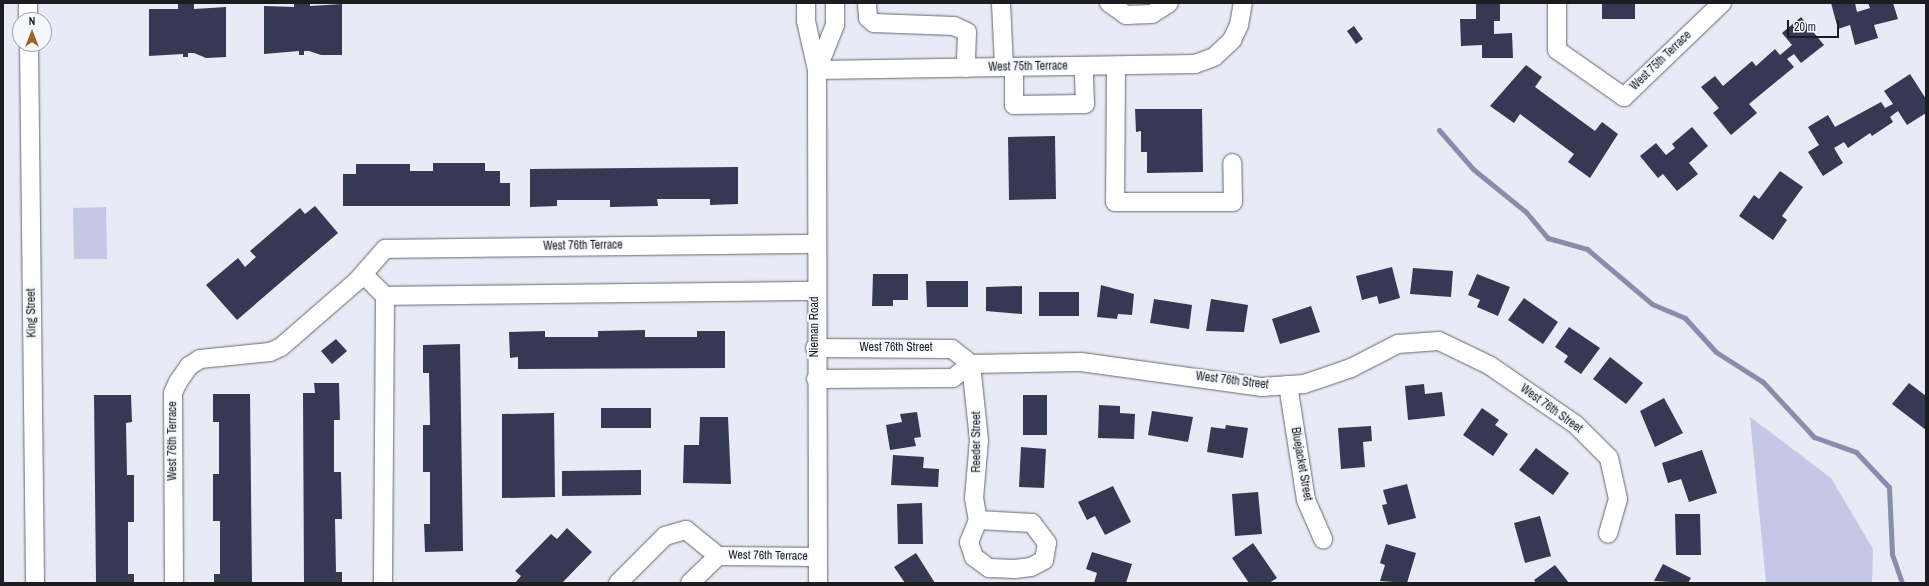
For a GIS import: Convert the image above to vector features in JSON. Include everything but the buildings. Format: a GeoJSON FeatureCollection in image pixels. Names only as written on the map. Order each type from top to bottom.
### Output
{"type":"FeatureCollection","features":[{"type":"Feature","properties":{"kind":"street","name":"Nieman Road"},"geometry":{"type":"LineString","coordinates":[[806,3],[806,21],[817,70],[815,348],[818,583]]}},
{"type":"Feature","properties":{"kind":"street","name":"Nieman Road"},"geometry":{"type":"LineString","coordinates":[[817,70],[835,26],[835,3]]}},
{"type":"Feature","properties":{"kind":"street"},"geometry":{"type":"LineString","coordinates":[[867,3],[868,18],[874,23],[954,26],[967,32],[966,68]]}},
{"type":"Feature","properties":{"kind":"street"},"geometry":{"type":"LineString","coordinates":[[1001,3],[1014,105],[1085,104],[1084,66]]}},
{"type":"Feature","properties":{"kind":"street"},"geometry":{"type":"LineString","coordinates":[[1109,3],[1126,15],[1152,14],[1169,3]]}},
{"type":"Feature","properties":{"kind":"street","name":"West 75th Terrace"},"geometry":{"type":"LineString","coordinates":[[817,70],[1195,64],[1214,57],[1232,40],[1239,25],[1243,3]]}},
{"type":"Feature","properties":{"kind":"street","name":"West 75th Terrace"},"geometry":{"type":"LineString","coordinates":[[1557,3],[1557,50],[1624,97],[1722,3]]}},
{"type":"Feature","properties":{"kind":"street","name":"King Street"},"geometry":{"type":"LineString","coordinates":[[28,52],[35,583]]}},
{"type":"Feature","properties":{"kind":"street"},"geometry":{"type":"LineString","coordinates":[[1116,66],[1115,202],[1233,202],[1232,163]]}},
{"type":"Feature","properties":{"kind":"street","name":"West 76th Terrace"},"geometry":{"type":"LineString","coordinates":[[174,583],[172,393],[178,382],[189,366],[200,359],[270,352],[281,347],[363,274],[385,249],[815,244]]}},
{"type":"Feature","properties":{"kind":"street"},"geometry":{"type":"LineString","coordinates":[[363,274],[385,296],[383,583]]}},
{"type":"Feature","properties":{"kind":"street"},"geometry":{"type":"LineString","coordinates":[[385,296],[815,291]]}},
{"type":"Feature","properties":{"kind":"street","name":"West 76th Street"},"geometry":{"type":"LineString","coordinates":[[815,348],[952,348],[971,364],[1080,362],[1262,387],[1304,384],[1351,368],[1398,344],[1439,341],[1490,365],[1576,424],[1609,458],[1618,500],[1608,534]]}},
{"type":"Feature","properties":{"kind":"street"},"geometry":{"type":"LineString","coordinates":[[816,379],[953,378],[971,364]]}},
{"type":"Feature","properties":{"kind":"street","name":"Reeder Street"},"geometry":{"type":"LineString","coordinates":[[971,364],[978,432],[974,498],[978,520]]}},
{"type":"Feature","properties":{"kind":"street","name":"Bluejacket Street"},"geometry":{"type":"LineString","coordinates":[[1288,385],[1306,500],[1323,539]]}},
{"type":"Feature","properties":{"kind":"street","name":"West 76th Terrace"},"geometry":{"type":"LineString","coordinates":[[618,583],[665,536],[686,530],[718,556],[817,557]]}},
{"type":"Feature","properties":{"kind":"street","name":"West 76th Terrace"},"geometry":{"type":"LineString","coordinates":[[690,583],[718,556]]}},
{"type":"Feature","properties":{"kind":"shaded area"},"geometry":{"type":"Polygon","coordinates":[[[106,207],[107,259],[74,259],[73,208],[106,207]]]}},
{"type":"Feature","properties":{"kind":"shaded area"},"geometry":{"type":"Polygon","coordinates":[[[1750,417],[1831,478],[1873,549],[1872,583],[1766,583],[1750,417]]]}},
{"type":"Feature","properties":{"kind":"waterway"},"geometry":{"type":"LineString","coordinates":[[1439,130],[1473,169],[1526,212],[1548,238],[1587,249],[1652,304],[1685,318],[1716,352],[1763,382],[1814,437],[1856,452],[1889,487],[1892,554],[1902,583]]}}]}
